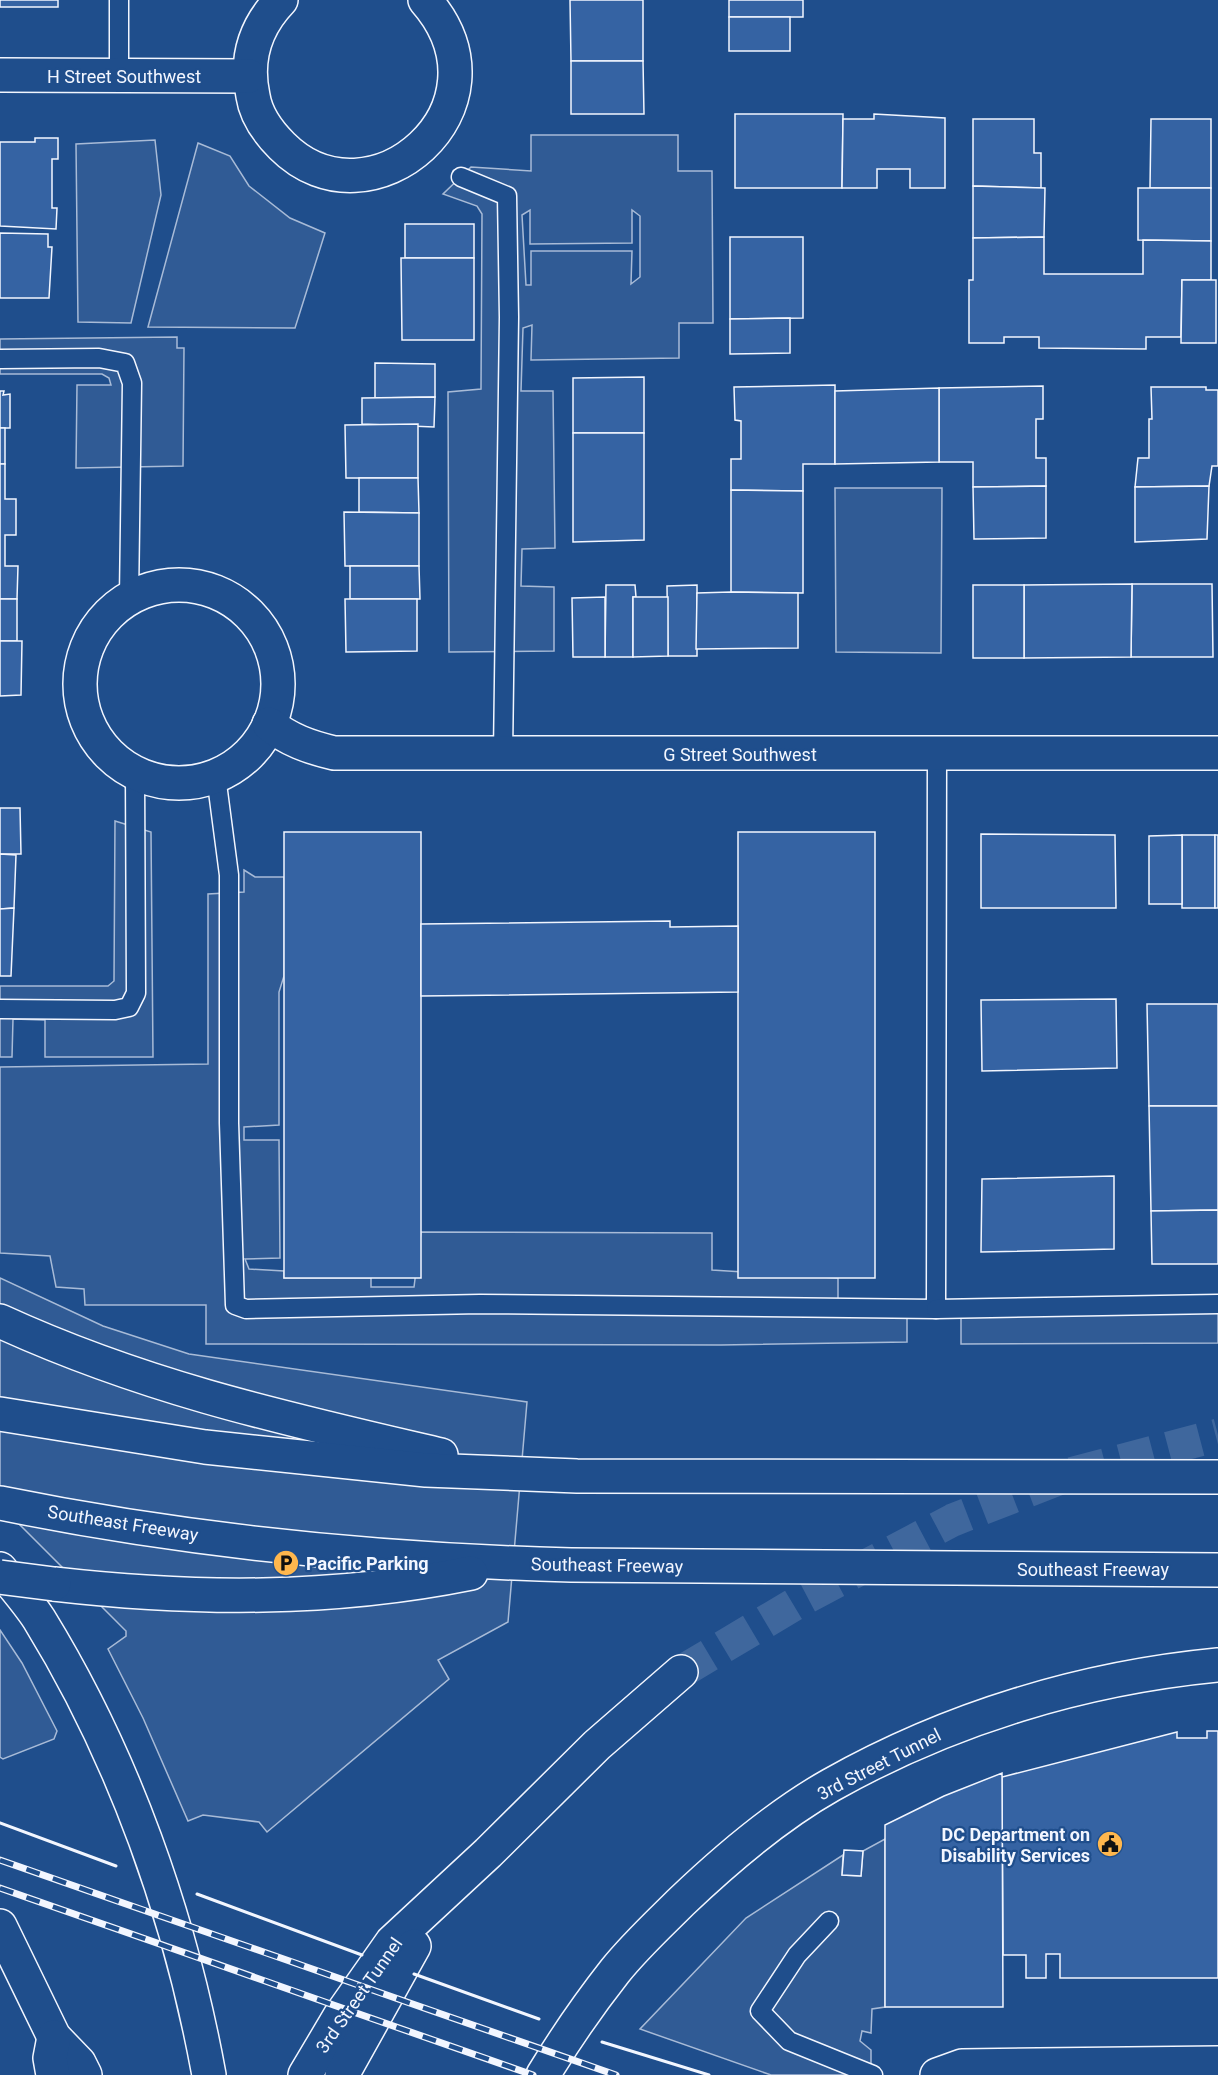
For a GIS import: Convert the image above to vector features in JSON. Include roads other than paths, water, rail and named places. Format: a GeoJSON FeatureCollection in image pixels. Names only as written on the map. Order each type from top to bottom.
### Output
{"type":"FeatureCollection","features":[{"type":"Feature","properties":{"kind":"main road"},"geometry":{"type":"LineString","coordinates":[[281,0],[267,14],[253,44],[249,76],[255,106],[269,133],[290,155],[317,169],[347,175],[377,172],[405,160],[429,141],[444,120],[453,96],[455,70],[452,45],[441,22],[425,0]]}},
{"type":"Feature","properties":{"kind":"main road","name":"H Street Southwest"},"geometry":{"type":"LineString","coordinates":[[0,75],[249,76]]}},
{"type":"Feature","properties":{"kind":"main road"},"geometry":{"type":"LineString","coordinates":[[180,585],[207,589],[232,600],[252,618],[268,640],[276,665],[278,691],[269,724],[250,753],[216,776],[189,783],[161,781],[135,773],[115,760],[99,743],[87,722],[80,699],[80,675],[84,652],[95,630],[110,612],[129,598],[154,588],[180,585]]}},
{"type":"Feature","properties":{"kind":"main road","name":"G Street Southwest"},"geometry":{"type":"LineString","coordinates":[[269,724],[285,736],[306,746],[334,753],[1218,753]]}},
{"type":"Feature","properties":{"kind":"main road"},"geometry":{"type":"LineString","coordinates":[[0,1322],[103,1365],[189,1393],[525,1475]]}},
{"type":"Feature","properties":{"kind":"main road"},"geometry":{"type":"LineString","coordinates":[[0,1414],[136,1438],[281,1456],[426,1470],[525,1475],[1218,1477]]}},
{"type":"Feature","properties":{"kind":"main road","name":"Southeast Freeway"},"geometry":{"type":"LineString","coordinates":[[0,1503],[121,1524],[271,1544],[401,1556],[520,1563],[1218,1570]]}},
{"type":"Feature","properties":{"kind":"main road"},"geometry":{"type":"LineString","coordinates":[[0,1577],[109,1590],[262,1596],[391,1587],[520,1563]]}},
{"type":"Feature","properties":{"kind":"main road"},"geometry":{"type":"LineString","coordinates":[[0,1569],[38,1618],[114,1763],[154,1864],[201,2030],[209,2075]]}},
{"type":"Feature","properties":{"kind":"main road","name":"3rd Street Tunnel"},"geometry":{"type":"LineString","coordinates":[[543,2075],[616,1970],[660,1922],[711,1874],[769,1827],[830,1786],[959,1725],[1025,1702],[1156,1672],[1218,1665]]}},
{"type":"Feature","properties":{"kind":"main road","name":"3rd Street Tunnel"},"geometry":{"type":"LineString","coordinates":[[304,2075],[340,2016],[392,1942],[488,1853],[597,1745],[681,1672]]}},
{"type":"Feature","properties":{"kind":"main road"},"geometry":{"type":"LineString","coordinates":[[342,2075],[410,1951],[488,1853]]}},
{"type":"Feature","properties":{"kind":"main road"},"geometry":{"type":"LineString","coordinates":[[0,1926],[54,2037],[79,2063],[85,2075]]}},
{"type":"Feature","properties":{"kind":"main road"},"geometry":{"type":"LineString","coordinates":[[53,2075],[50,2058],[54,2037]]}},
{"type":"Feature","properties":{"kind":"main road"},"geometry":{"type":"LineString","coordinates":[[937,2075],[962,2066],[1218,2063]]}},
{"type":"Feature","properties":{"kind":"lane"},"geometry":{"type":"LineString","coordinates":[[118,75],[119,0]]}},
{"type":"Feature","properties":{"kind":"lane"},"geometry":{"type":"LineString","coordinates":[[461,177],[507,196],[509,317],[503,754]]}},
{"type":"Feature","properties":{"kind":"lane"},"geometry":{"type":"LineString","coordinates":[[0,359],[99,358],[125,363],[132,383],[129,598]]}},
{"type":"Feature","properties":{"kind":"lane"},"geometry":{"type":"LineString","coordinates":[[936,1309],[937,754]]}},
{"type":"Feature","properties":{"kind":"lane"},"geometry":{"type":"LineString","coordinates":[[0,1009],[115,1010],[129,1007],[136,993],[135,773]]}},
{"type":"Feature","properties":{"kind":"lane"},"geometry":{"type":"LineString","coordinates":[[216,776],[229,875],[229,1123],[235,1305],[246,1309],[480,1304],[936,1309],[1218,1305]]}},
{"type":"Feature","properties":{"kind":"lane"},"geometry":{"type":"LineString","coordinates":[[830,1921],[797,1955],[760,2011],[789,2041],[873,2075]]}},
{"type":"Feature","properties":{"kind":"tunnel"},"geometry":{"type":"LineString","coordinates":[[681,1672],[805,1598],[953,1520],[1074,1473],[1218,1435]]}},
{"type":"Feature","properties":{"kind":"railway"},"geometry":{"type":"LineString","coordinates":[[0,1860],[616,2075]]}},
{"type":"Feature","properties":{"kind":"railway"},"geometry":{"type":"LineString","coordinates":[[0,1888],[533,2075]]}},
{"type":"Feature","properties":{"kind":"place","name":"Pacific Parking"},"geometry":{"type":"Point","coordinates":[286,1563]}},
{"type":"Feature","properties":{"kind":"place","name":"DC Department on Disability Services"},"geometry":{"type":"Point","coordinates":[1110,1844]}}]}
